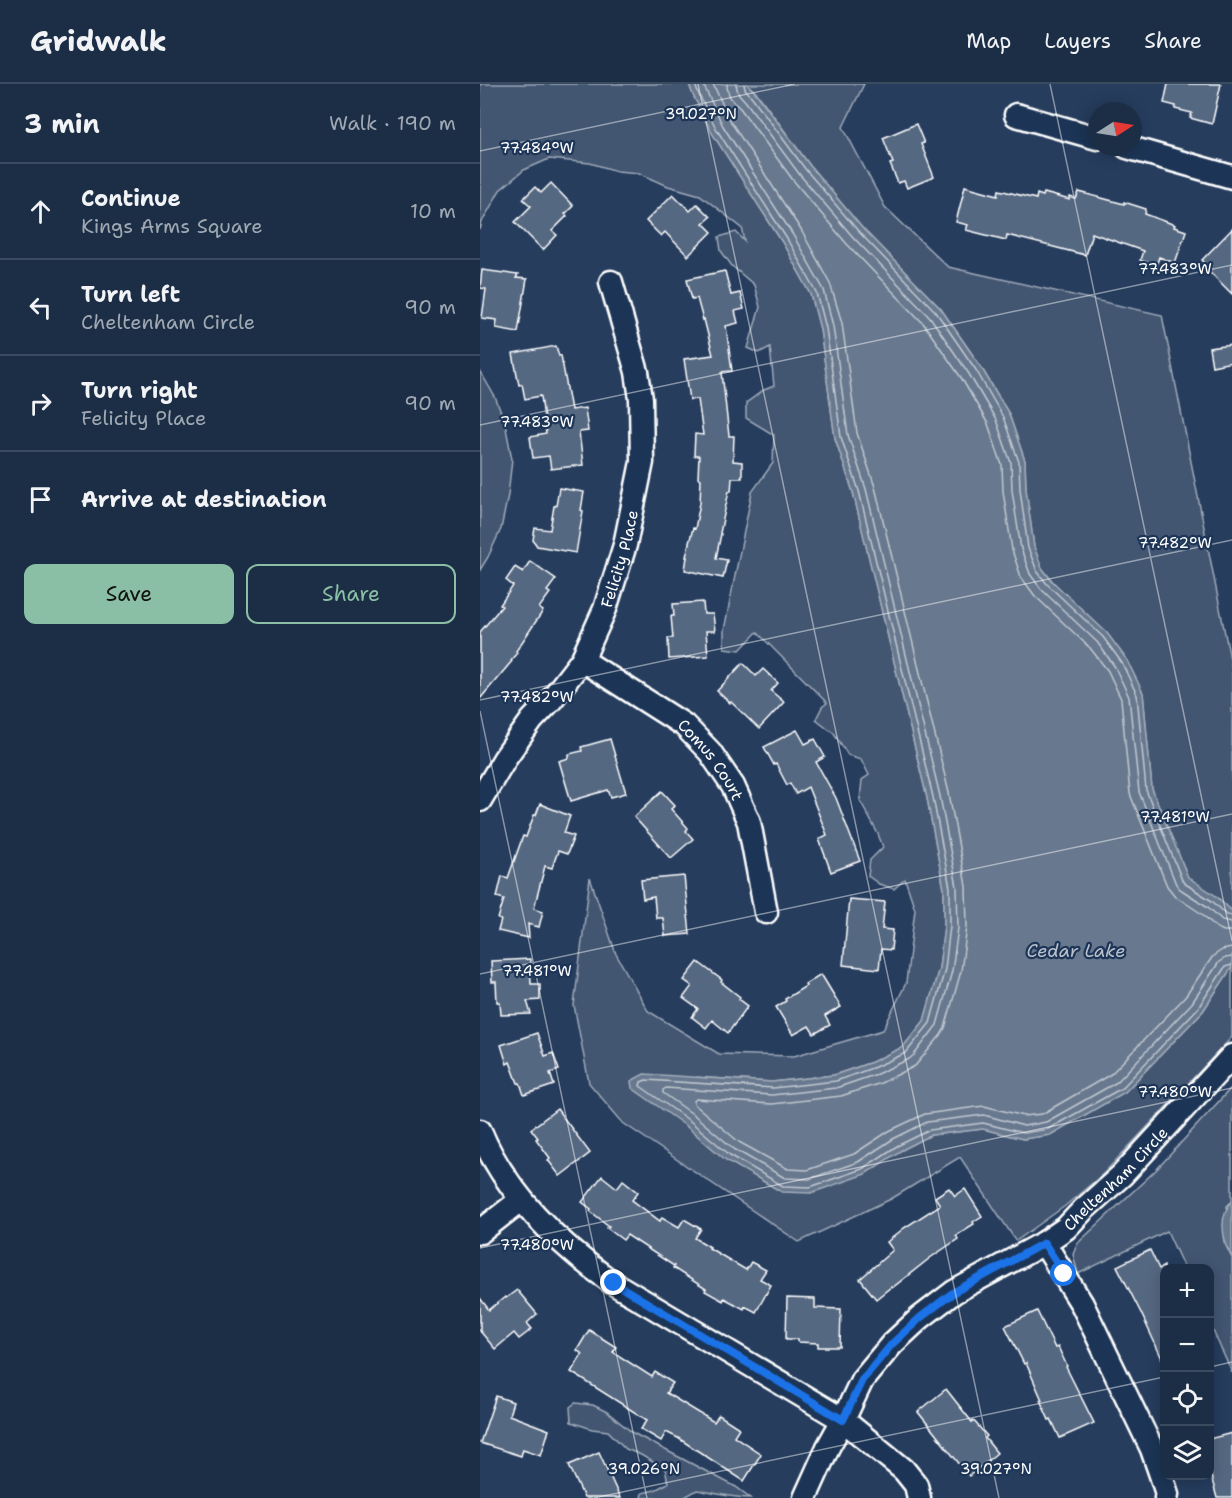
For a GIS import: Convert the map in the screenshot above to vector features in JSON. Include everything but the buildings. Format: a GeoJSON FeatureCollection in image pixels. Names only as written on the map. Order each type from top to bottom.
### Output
{"type":"FeatureCollection","features":[{"type":"Feature","properties":{"kind":"street"},"geometry":{"type":"LineString","coordinates":[[1016,115],[1088,135]]}},
{"type":"Feature","properties":{"kind":"street"},"geometry":{"type":"LineString","coordinates":[[1142,151],[1232,177]]}},
{"type":"Feature","properties":{"kind":"street","name":"Felicity Place"},"geometry":{"type":"LineString","coordinates":[[480,800],[505,758],[532,720],[582,660],[605,609],[625,545],[642,462],[641,399],[637,372],[611,282]]}},
{"type":"Feature","properties":{"kind":"street","name":"Comus Court"},"geometry":{"type":"LineString","coordinates":[[582,660],[684,725],[710,752],[733,786],[749,822],[766,912]]}},
{"type":"Feature","properties":{"kind":"street","name":"Cheltenham Circle"},"geometry":{"type":"LineString","coordinates":[[805,1498],[862,1380],[892,1344],[920,1318],[954,1292],[1044,1243],[1066,1228],[1122,1175],[1232,1056]]}},
{"type":"Feature","properties":{"kind":"street"},"geometry":{"type":"LineString","coordinates":[[480,1131],[488,1149],[521,1200],[592,1268],[843,1420],[904,1470],[916,1485],[919,1498]]}},
{"type":"Feature","properties":{"kind":"street"},"geometry":{"type":"LineString","coordinates":[[480,1232],[521,1200]]}},
{"type":"Feature","properties":{"kind":"street"},"geometry":{"type":"LineString","coordinates":[[1044,1243],[1082,1304],[1152,1449],[1167,1494],[1166,1498]]}},
{"type":"Feature","properties":{"kind":"shaded area"},"geometry":{"type":"Polygon","coordinates":[[[480,84],[689,84],[712,133],[782,242],[811,294],[820,329],[835,438],[853,492],[927,798],[944,889],[944,926],[939,968],[924,1021],[903,1047],[872,1062],[834,1075],[772,1082],[697,1077],[686,1126],[726,1160],[782,1192],[900,1151],[931,1135],[983,1129],[1023,1139],[1050,1135],[1125,1092],[1203,1011],[1232,967],[1232,1037],[1103,1174],[1065,1206],[1016,1241],[960,1157],[891,1199],[799,1242],[623,1123],[589,1083],[574,1005],[590,878],[616,954],[648,1011],[719,1054],[794,1056],[883,1030],[906,983],[915,909],[905,879],[894,889],[879,884],[868,876],[870,860],[883,847],[860,800],[862,780],[869,775],[861,759],[848,755],[834,733],[816,719],[822,707],[827,703],[757,632],[740,650],[724,648],[724,630],[752,492],[773,463],[774,435],[746,418],[746,403],[774,386],[770,347],[759,353],[748,348],[760,307],[754,285],[732,266],[721,251],[719,237],[736,232],[745,241],[742,228],[700,195],[668,186],[639,173],[617,171],[590,163],[549,159],[524,170],[500,190],[480,230],[480,84]]]}},
{"type":"Feature","properties":{"kind":"shaded area"},"geometry":{"type":"Polygon","coordinates":[[[747,84],[864,84],[843,127],[885,207],[948,267],[1162,315],[1232,669],[1232,911],[1216,896],[1188,878],[1152,789],[1143,693],[1042,568],[1034,547],[1026,489],[1025,461],[1009,414],[981,367],[941,309],[863,229],[811,167],[757,93],[747,84]]]}},
{"type":"Feature","properties":{"kind":"shaded area"},"geometry":{"type":"Polygon","coordinates":[[[480,371],[495,397],[505,423],[512,459],[501,529],[480,570],[480,371]]]}},
{"type":"Feature","properties":{"kind":"shaded area"},"geometry":{"type":"Polygon","coordinates":[[[1232,1087],[1232,1201],[1227,1206],[1224,1242],[1232,1258],[1232,1373],[1214,1333],[1214,1264],[1182,1264],[1167,1231],[1078,1274],[1073,1254],[1078,1243],[1157,1169],[1232,1087]]]}},
{"type":"Feature","properties":{"kind":"shaded area"},"geometry":{"type":"Polygon","coordinates":[[[575,1403],[593,1405],[607,1412],[633,1433],[736,1487],[751,1498],[697,1490],[683,1498],[641,1498],[642,1493],[655,1490],[668,1483],[665,1469],[626,1449],[608,1431],[592,1429],[571,1422],[570,1407],[575,1403]]]}},
{"type":"Feature","properties":{"kind":"water","name":"Cedar Lake"},"geometry":{"type":"Polygon","coordinates":[[[689,84],[747,84],[811,167],[863,229],[941,309],[981,367],[1009,414],[1025,461],[1026,489],[1034,547],[1042,568],[1051,580],[1107,633],[1127,660],[1143,693],[1152,789],[1188,877],[1216,896],[1232,911],[1232,967],[1203,1011],[1125,1092],[1050,1135],[1023,1139],[983,1129],[931,1135],[900,1151],[865,1174],[811,1193],[782,1192],[726,1160],[686,1126],[632,1088],[631,1081],[644,1074],[772,1082],[834,1075],[872,1062],[903,1047],[924,1021],[939,968],[944,926],[944,889],[927,798],[853,492],[835,438],[820,329],[811,294],[782,242],[712,133],[689,84]]]}},
{"type":"Feature","properties":{"kind":"water"},"geometry":{"type":"Polygon","coordinates":[[[1232,1201],[1232,1258],[1224,1237],[1223,1222],[1227,1208],[1232,1201]]]}},
{"type":"Feature","properties":{"kind":"route"},"geometry":{"type":"LineString","coordinates":[[614,1283],[843,1420],[862,1380],[892,1344],[920,1318],[954,1292],[1044,1243],[1064,1274]]}}]}
